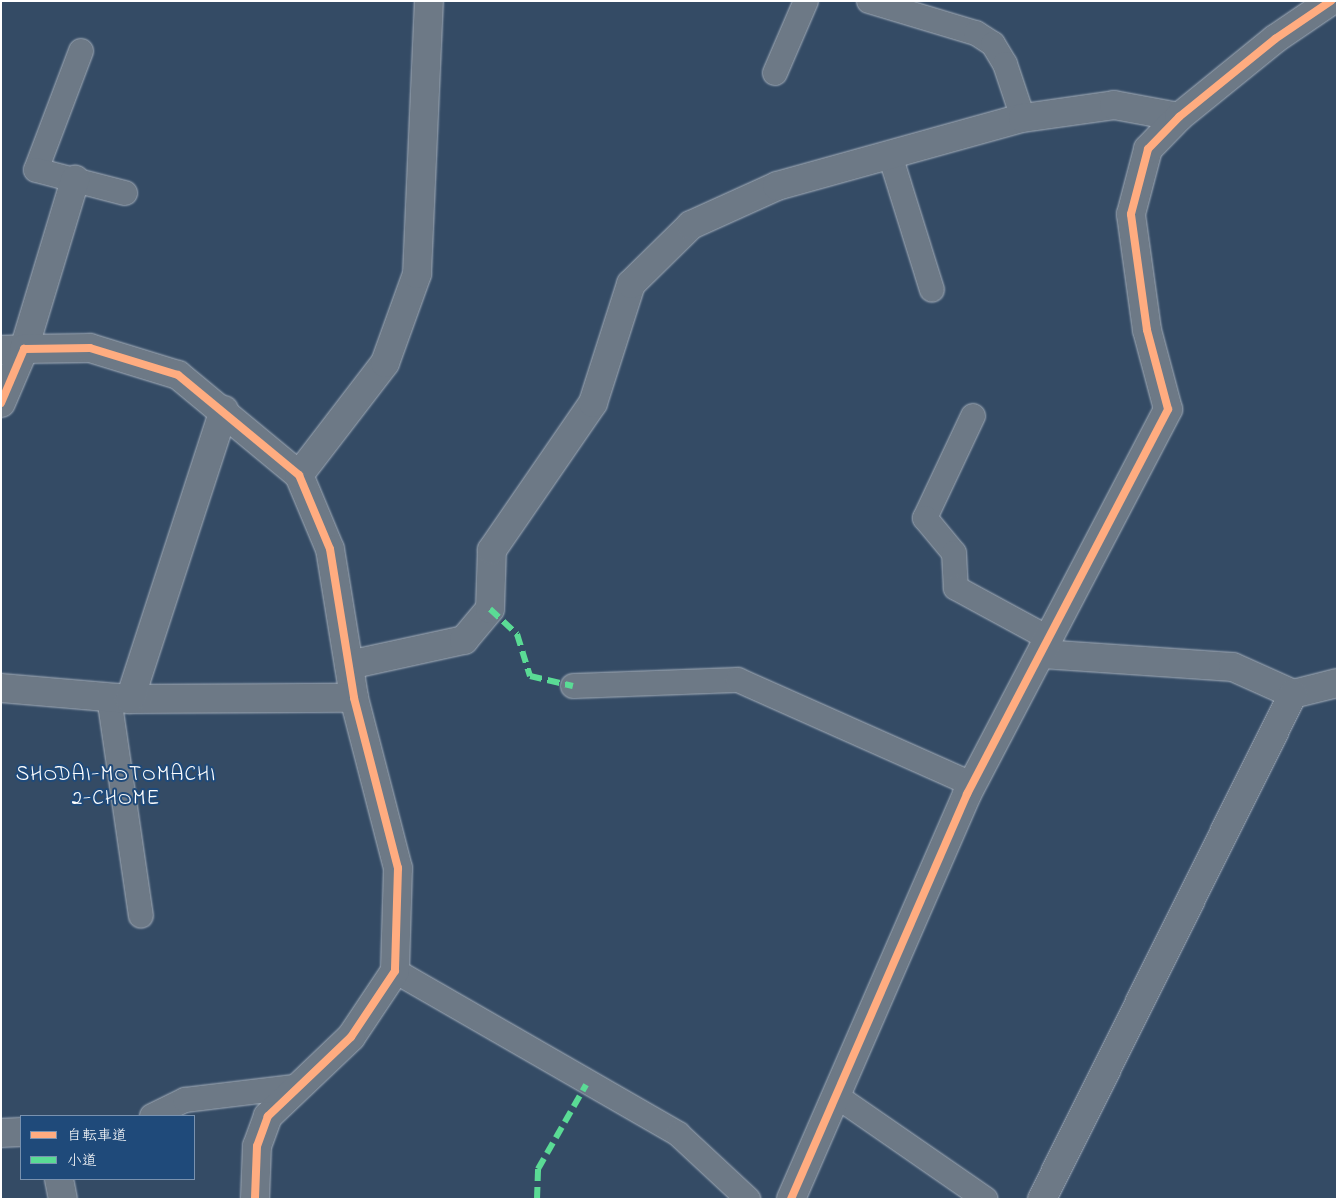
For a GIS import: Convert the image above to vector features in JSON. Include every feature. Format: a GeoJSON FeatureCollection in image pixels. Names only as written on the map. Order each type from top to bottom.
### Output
{"type":"FeatureCollection","features":[{"type":"Feature","properties":{"kind":"street"},"geometry":{"type":"LineString","coordinates":[[300,474],[385,363],[417,274],[429,1]]}},
{"type":"Feature","properties":{"kind":"street"},"geometry":{"type":"LineString","coordinates":[[791,1199],[972,784],[1046,647],[1168,409],[1147,330],[1131,214],[1148,149],[1179,117],[1275,39],[1331,1]]}},
{"type":"Feature","properties":{"kind":"street"},"geometry":{"type":"LineString","coordinates":[[349,664],[464,640],[490,609],[492,550],[593,403],[631,284],[691,225],[778,186],[1023,118],[1114,105],[1179,117]]}},
{"type":"Feature","properties":{"kind":"street"},"geometry":{"type":"LineString","coordinates":[[1,403],[13,350],[75,180]]}},
{"type":"Feature","properties":{"kind":"street"},"geometry":{"type":"LineString","coordinates":[[13,350],[90,348],[178,374],[300,474],[330,548],[354,698],[398,868],[395,971],[351,1037],[268,1116],[257,1146],[255,1199]]}},
{"type":"Feature","properties":{"kind":"street"},"geometry":{"type":"LineString","coordinates":[[119,698],[224,410]]}},
{"type":"Feature","properties":{"kind":"street"},"geometry":{"type":"LineString","coordinates":[[1046,647],[1233,667],[1292,694],[1337,683]]}},
{"type":"Feature","properties":{"kind":"street"},"geometry":{"type":"LineString","coordinates":[[1,688],[119,698],[354,698]]}},
{"type":"Feature","properties":{"kind":"street"},"geometry":{"type":"LineString","coordinates":[[1042,1199],[1292,694]]}},
{"type":"Feature","properties":{"kind":"street"},"geometry":{"type":"LineString","coordinates":[[1,1133],[20,1132]]}},
{"type":"Feature","properties":{"kind":"street"},"geometry":{"type":"LineString","coordinates":[[59,1180],[63,1199]]}},
{"type":"Feature","properties":{"kind":"lane"},"geometry":{"type":"LineString","coordinates":[[775,73],[806,1]]}},
{"type":"Feature","properties":{"kind":"lane"},"geometry":{"type":"LineString","coordinates":[[869,1],[976,33],[993,44],[1006,64],[1023,118]]}},
{"type":"Feature","properties":{"kind":"lane"},"geometry":{"type":"LineString","coordinates":[[81,51],[36,170],[125,193]]}},
{"type":"Feature","properties":{"kind":"lane"},"geometry":{"type":"LineString","coordinates":[[890,155],[932,290]]}},
{"type":"Feature","properties":{"kind":"lane"},"geometry":{"type":"LineString","coordinates":[[974,416],[925,518],[954,553],[956,588],[1046,647]]}},
{"type":"Feature","properties":{"kind":"lane"},"geometry":{"type":"LineString","coordinates":[[574,686],[738,680],[972,784]]}},
{"type":"Feature","properties":{"kind":"lane"},"geometry":{"type":"LineString","coordinates":[[119,698],[141,916]]}},
{"type":"Feature","properties":{"kind":"lane"},"geometry":{"type":"LineString","coordinates":[[395,971],[678,1134],[748,1199]]}},
{"type":"Feature","properties":{"kind":"lane"},"geometry":{"type":"LineString","coordinates":[[154,1115],[185,1100],[300,1086]]}},
{"type":"Feature","properties":{"kind":"lane"},"geometry":{"type":"LineString","coordinates":[[835,1095],[984,1199]]}},
{"type":"Feature","properties":{"kind":"marked path"},"geometry":{"type":"LineString","coordinates":[[490,609],[517,634],[530,676],[573,686]]}},
{"type":"Feature","properties":{"kind":"marked path"},"geometry":{"type":"LineString","coordinates":[[537,1199],[538,1169],[586,1085]]}},
{"type":"Feature","properties":{"kind":"cycle path"},"geometry":{"type":"LineString","coordinates":[[791,1199],[967,794],[1168,409],[1147,330],[1131,214],[1148,149],[1179,117],[1275,39],[1331,1]]}},
{"type":"Feature","properties":{"kind":"cycle path"},"geometry":{"type":"LineString","coordinates":[[1,403],[24,349],[90,348],[178,375],[299,475],[330,549],[354,698],[398,868],[395,971],[351,1037],[268,1116],[257,1146],[255,1199]]}},
{"type":"Feature","properties":{"kind":"district","name":"SHODAI-MOTOMACHI 2-CHOME"},"geometry":{"type":"Point","coordinates":[116,787]}}]}
